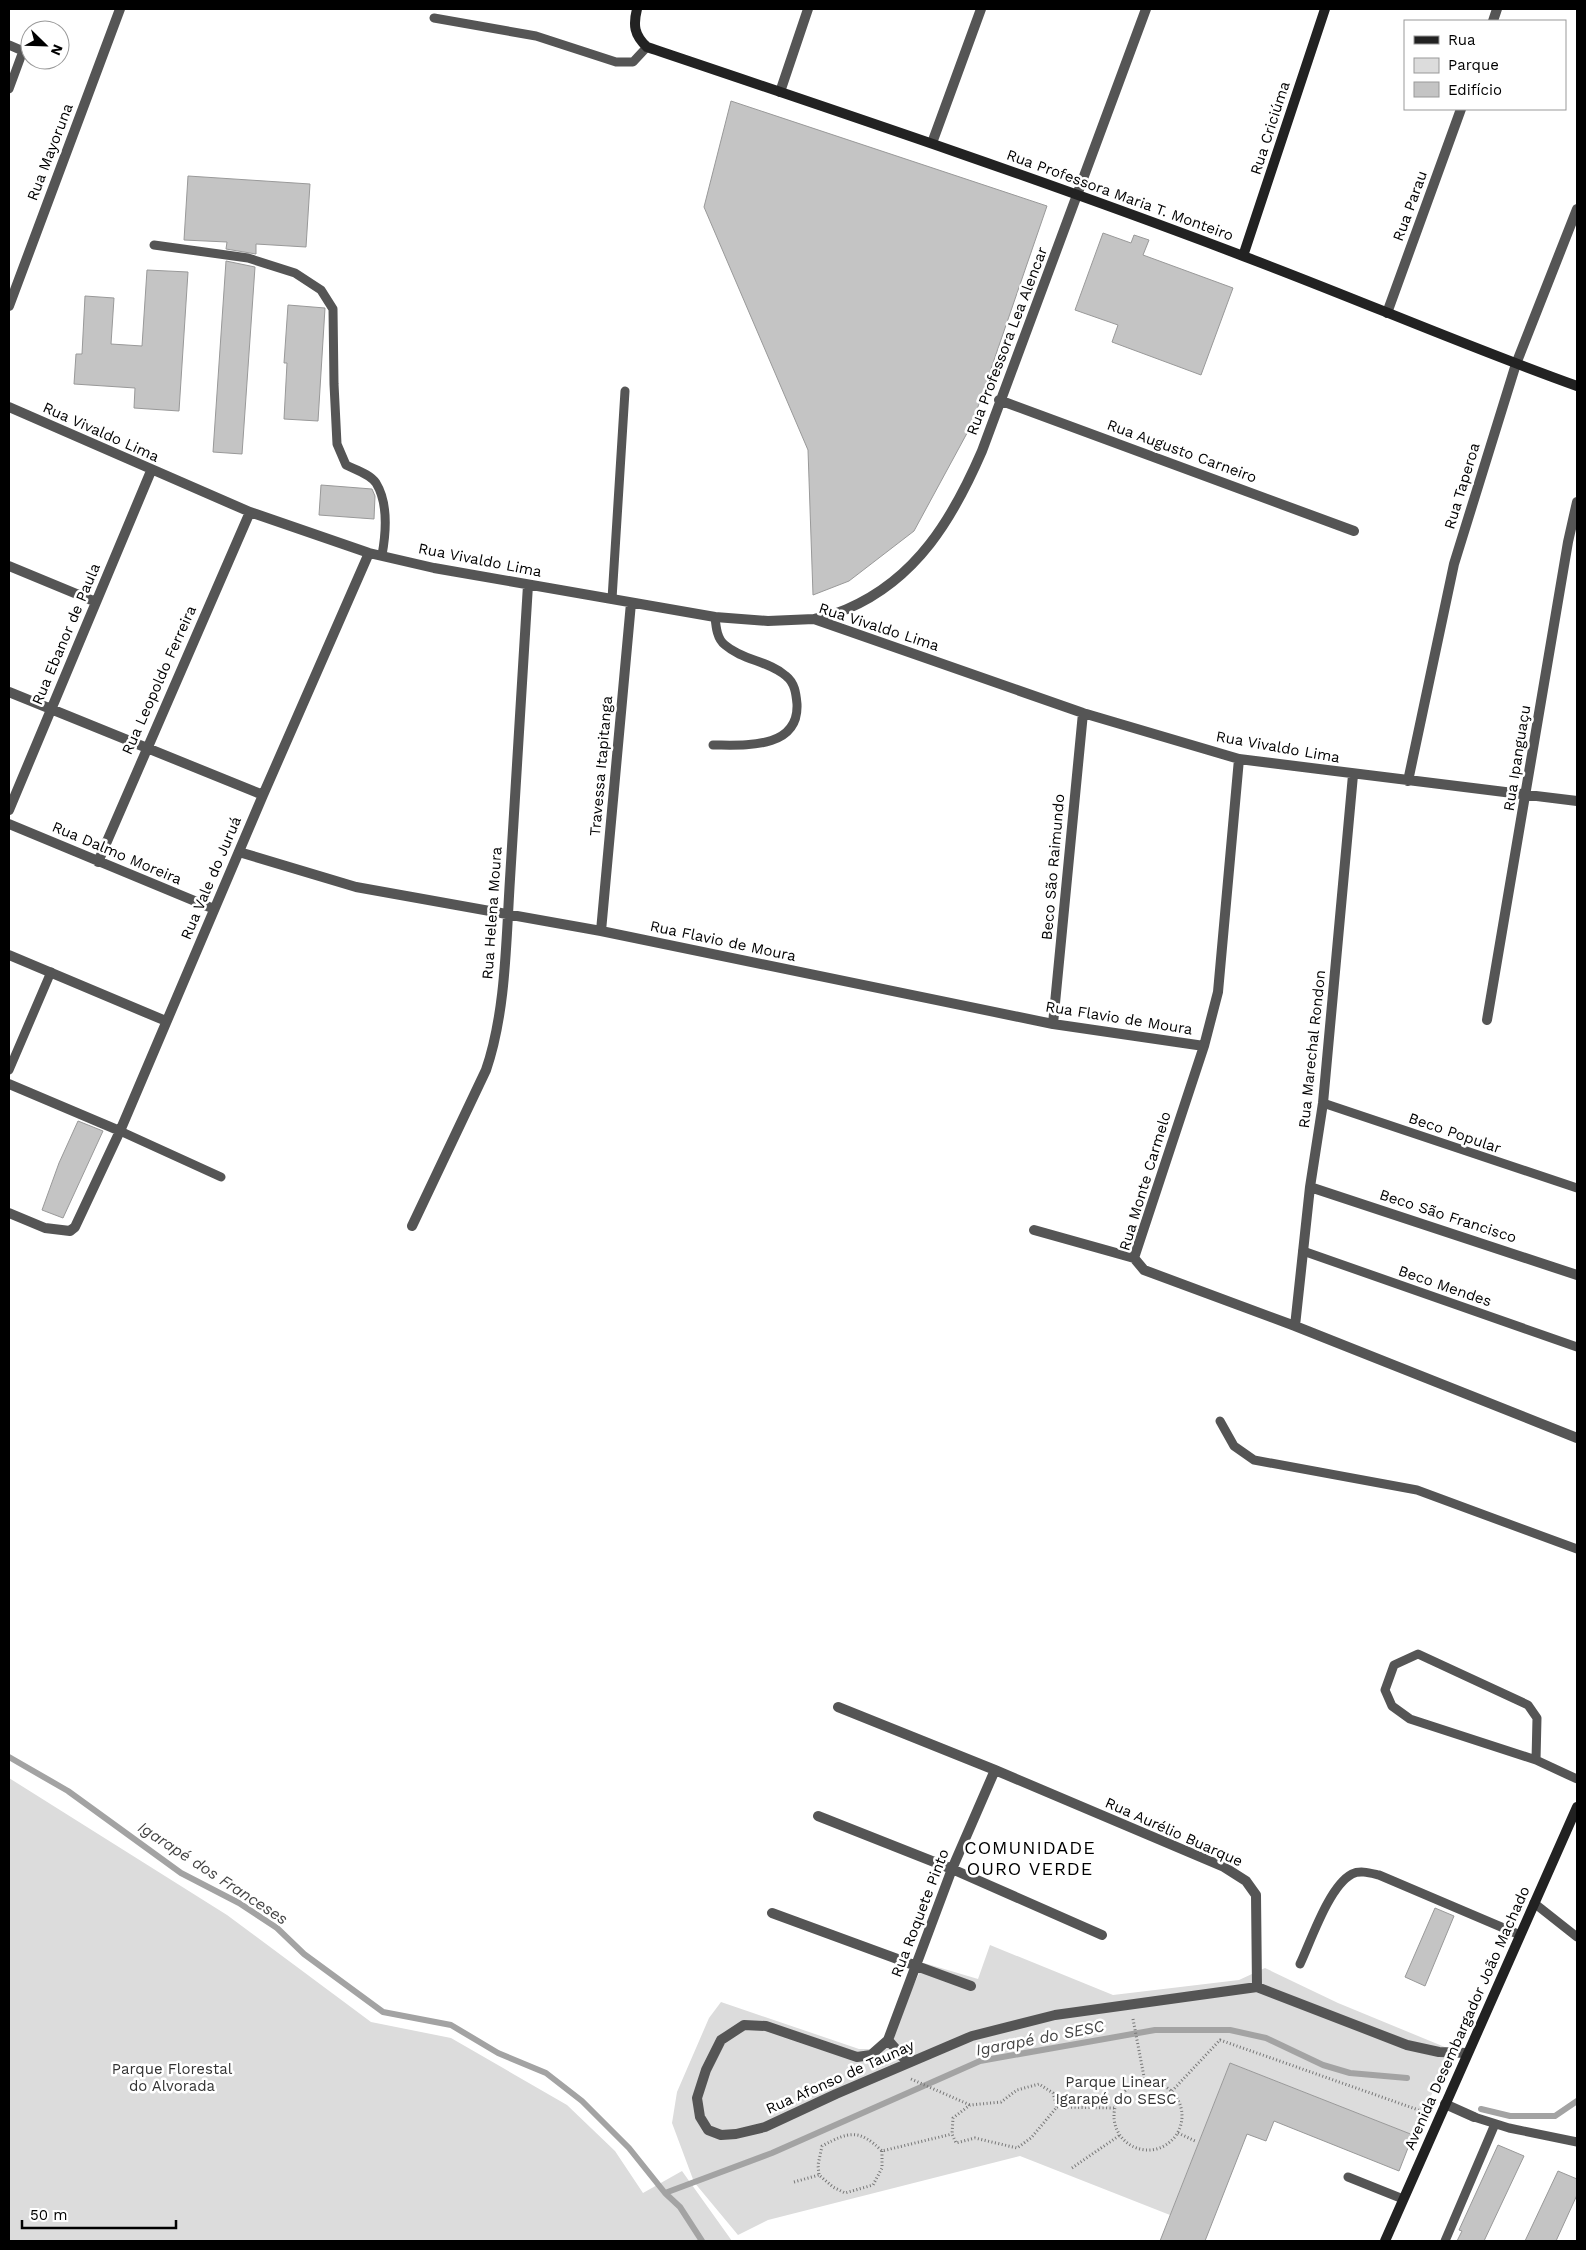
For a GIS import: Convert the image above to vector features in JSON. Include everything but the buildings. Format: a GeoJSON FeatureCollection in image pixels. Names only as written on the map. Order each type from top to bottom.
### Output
{"type":"FeatureCollection","features":[{"type":"Feature","properties":{"kind":"street","name":"Rua Mayoruna"},"geometry":{"type":"LineString","coordinates":[[9,306],[120,9]]}},
{"type":"Feature","properties":{"kind":"street"},"geometry":{"type":"LineString","coordinates":[[637,9],[634,25],[636,33],[647,47]]}},
{"type":"Feature","properties":{"kind":"street"},"geometry":{"type":"LineString","coordinates":[[780,92],[808,9]]}},
{"type":"Feature","properties":{"kind":"street"},"geometry":{"type":"LineString","coordinates":[[932,143],[980,9]]}},
{"type":"Feature","properties":{"kind":"street","name":"Rua Professora Lea Alencar"},"geometry":{"type":"LineString","coordinates":[[814,619],[846,609],[875,594],[909,568],[937,536],[962,498],[982,451],[999,400],[1078,196],[1146,9]]}},
{"type":"Feature","properties":{"kind":"street","name":"Rua Criciúma"},"geometry":{"type":"LineString","coordinates":[[1243,256],[1325,9]]}},
{"type":"Feature","properties":{"kind":"street","name":"Rua Professora Maria T. Monteiro"},"geometry":{"type":"LineString","coordinates":[[647,47],[932,143],[1243,256],[1516,364],[1577,386]]}},
{"type":"Feature","properties":{"kind":"street","name":"Rua Parau"},"geometry":{"type":"LineString","coordinates":[[1387,313],[1461,110]]}},
{"type":"Feature","properties":{"kind":"street","name":"Rua Taperoa"},"geometry":{"type":"LineString","coordinates":[[1408,781],[1454,564],[1516,364],[1577,209]]}},
{"type":"Feature","properties":{"kind":"street","name":"Rua Augusto Carneiro"},"geometry":{"type":"LineString","coordinates":[[999,400],[1354,530]]}},
{"type":"Feature","properties":{"kind":"street","name":"Rua Vivaldo Lima"},"geometry":{"type":"LineString","coordinates":[[9,407],[151,471],[250,512],[369,553],[434,568],[715,617],[768,621],[814,619],[1083,713],[1239,759],[1353,775],[1577,801]]}},
{"type":"Feature","properties":{"kind":"street","name":"Rua Ebanor de Paula"},"geometry":{"type":"LineString","coordinates":[[9,810],[151,471]]}},
{"type":"Feature","properties":{"kind":"street","name":"Rua Ipanguaçu"},"geometry":{"type":"LineString","coordinates":[[1487,1020],[1568,542],[1577,502]]}},
{"type":"Feature","properties":{"kind":"street","name":"Rua Leopoldo Ferreira"},"geometry":{"type":"LineString","coordinates":[[98,862],[250,512]]}},
{"type":"Feature","properties":{"kind":"street","name":"Rua Vale do Juruá"},"geometry":{"type":"LineString","coordinates":[[9,1213],[45,1228],[70,1231],[75,1227],[120,1131],[263,795],[369,553]]}},
{"type":"Feature","properties":{"kind":"street"},"geometry":{"type":"LineString","coordinates":[[9,566],[96,602]]}},
{"type":"Feature","properties":{"kind":"street","name":"Rua Helena Moura"},"geometry":{"type":"LineString","coordinates":[[412,1226],[486,1070],[494,1048],[508,915],[528,585]]}},
{"type":"Feature","properties":{"kind":"street","name":"Travessa Itapitanga"},"geometry":{"type":"LineString","coordinates":[[601,931],[631,603]]}},
{"type":"Feature","properties":{"kind":"street"},"geometry":{"type":"LineString","coordinates":[[9,692],[263,795]]}},
{"type":"Feature","properties":{"kind":"street","name":"Beco São Raimundo"},"geometry":{"type":"LineString","coordinates":[[1053,1024],[1083,713]]}},
{"type":"Feature","properties":{"kind":"street","name":"Rua Monte Carmelo"},"geometry":{"type":"LineString","coordinates":[[1239,759],[1218,992],[1204,1046],[1134,1258],[1144,1270],[1295,1326],[1577,1438]]}},
{"type":"Feature","properties":{"kind":"street","name":"Rua Marechal Rondon"},"geometry":{"type":"LineString","coordinates":[[1295,1326],[1310,1187],[1323,1103],[1353,775]]}},
{"type":"Feature","properties":{"kind":"street","name":"Rua Dalmo Moreira"},"geometry":{"type":"LineString","coordinates":[[9,824],[214,909]]}},
{"type":"Feature","properties":{"kind":"street","name":"Rua Flavio de Moura"},"geometry":{"type":"LineString","coordinates":[[239,852],[356,887],[601,931],[1053,1024],[1204,1046]]}},
{"type":"Feature","properties":{"kind":"street"},"geometry":{"type":"LineString","coordinates":[[9,955],[166,1021]]}},
{"type":"Feature","properties":{"kind":"street"},"geometry":{"type":"LineString","coordinates":[[9,1084],[120,1131]]}},
{"type":"Feature","properties":{"kind":"street","name":"Beco São Francisco"},"geometry":{"type":"LineString","coordinates":[[1310,1187],[1577,1274]]}},
{"type":"Feature","properties":{"kind":"street"},"geometry":{"type":"LineString","coordinates":[[1034,1230],[1134,1258]]}},
{"type":"Feature","properties":{"kind":"street","name":"Rua Aurélio Buarque"},"geometry":{"type":"LineString","coordinates":[[838,1707],[995,1770],[1224,1867],[1246,1881],[1256,1895],[1255,1942],[1257,1988]]}},
{"type":"Feature","properties":{"kind":"street","name":"Rua Roquete Pinto"},"geometry":{"type":"LineString","coordinates":[[888,2040],[952,1869],[995,1770]]}},
{"type":"Feature","properties":{"kind":"street","name":"Avenida Desembargador João Machado"},"geometry":{"type":"LineString","coordinates":[[1385,2241],[1577,1807]]}},
{"type":"Feature","properties":{"kind":"street"},"geometry":{"type":"LineString","coordinates":[[818,1816],[952,1869],[1102,1935]]}},
{"type":"Feature","properties":{"kind":"street"},"geometry":{"type":"LineString","coordinates":[[772,1913],[916,1968],[971,1986]]}},
{"type":"Feature","properties":{"kind":"street"},"geometry":{"type":"LineString","coordinates":[[1257,1988],[1407,2045],[1439,2052],[1467,2053]]}},
{"type":"Feature","properties":{"kind":"street","name":"Rua Afonso de Taunay"},"geometry":{"type":"LineString","coordinates":[[888,2040],[871,2055],[857,2057],[766,2026],[744,2025],[721,2040],[706,2070],[697,2098],[700,2117],[708,2130],[722,2135],[736,2134],[765,2127],[972,2036],[1055,2015],[1130,2003],[1257,1988]]}},
{"type":"Feature","properties":{"kind":"street"},"geometry":{"type":"LineString","coordinates":[[888,2040],[908,2063]]}},
{"type":"Feature","properties":{"kind":"street"},"geometry":{"type":"LineString","coordinates":[[1445,2104],[1474,2116]]}},
{"type":"Feature","properties":{"kind":"lane"},"geometry":{"type":"LineString","coordinates":[[434,18],[536,36],[616,62],[633,62],[647,47]]}},
{"type":"Feature","properties":{"kind":"lane"},"geometry":{"type":"LineString","coordinates":[[9,45],[24,51],[9,89]]}},
{"type":"Feature","properties":{"kind":"lane"},"geometry":{"type":"LineString","coordinates":[[154,245],[248,258],[295,273],[321,290],[333,309],[337,444],[346,465],[363,472],[375,482],[383,499],[386,530],[382,556]]}},
{"type":"Feature","properties":{"kind":"lane"},"geometry":{"type":"LineString","coordinates":[[612,599],[625,392]]}},
{"type":"Feature","properties":{"kind":"lane"},"geometry":{"type":"LineString","coordinates":[[713,745],[755,744],[776,740],[788,730],[797,712],[796,692],[788,678],[775,668],[724,645],[718,634],[715,617]]}},
{"type":"Feature","properties":{"kind":"lane"},"geometry":{"type":"LineString","coordinates":[[9,1070],[51,972]]}},
{"type":"Feature","properties":{"kind":"lane","name":"Beco Popular"},"geometry":{"type":"LineString","coordinates":[[1323,1103],[1577,1188]]}},
{"type":"Feature","properties":{"kind":"lane"},"geometry":{"type":"LineString","coordinates":[[120,1131],[221,1177]]}},
{"type":"Feature","properties":{"kind":"lane","name":"Beco Mendes"},"geometry":{"type":"LineString","coordinates":[[1303,1251],[1577,1347]]}},
{"type":"Feature","properties":{"kind":"lane"},"geometry":{"type":"LineString","coordinates":[[1220,1421],[1234,1446],[1254,1460],[1418,1490],[1577,1549]]}},
{"type":"Feature","properties":{"kind":"lane"},"geometry":{"type":"LineString","coordinates":[[1536,1760],[1538,1718],[1528,1705],[1418,1654],[1394,1665],[1385,1690],[1392,1706],[1410,1719],[1536,1760],[1577,1779]]}},
{"type":"Feature","properties":{"kind":"lane"},"geometry":{"type":"LineString","coordinates":[[1300,1964],[1334,1893],[1343,1881],[1353,1873],[1365,1872],[1379,1875],[1520,1935]]}},
{"type":"Feature","properties":{"kind":"lane"},"geometry":{"type":"LineString","coordinates":[[1534,1904],[1577,1937]]}},
{"type":"Feature","properties":{"kind":"lane"},"geometry":{"type":"LineString","coordinates":[[1474,2116],[1495,2124],[1577,2142]]}},
{"type":"Feature","properties":{"kind":"lane"},"geometry":{"type":"LineString","coordinates":[[1445,2241],[1495,2124]]}},
{"type":"Feature","properties":{"kind":"lane"},"geometry":{"type":"LineString","coordinates":[[1348,2177],[1403,2199]]}},
{"type":"Feature","properties":{"kind":"path"},"geometry":{"type":"LineString","coordinates":[[1130,2003],[1145,2082]]}},
{"type":"Feature","properties":{"kind":"path"},"geometry":{"type":"LineString","coordinates":[[1172,2091],[1220,2040],[1439,2117]]}},
{"type":"Feature","properties":{"kind":"path"},"geometry":{"type":"LineString","coordinates":[[891,2070],[970,2105],[1001,2102],[1017,2090],[1039,2084],[1053,2093],[1057,2108]]}},
{"type":"Feature","properties":{"kind":"path"},"geometry":{"type":"LineString","coordinates":[[1154,2082],[1172,2091],[1182,2111],[1182,2122],[1178,2133],[1170,2142],[1160,2148],[1138,2149],[1127,2143],[1120,2135],[1114,2117],[1115,2108],[1126,2090],[1135,2084],[1154,2082]]}},
{"type":"Feature","properties":{"kind":"path"},"geometry":{"type":"LineString","coordinates":[[970,2105],[953,2118],[952,2134],[956,2143],[975,2138],[1017,2148],[1031,2138],[1057,2108],[1115,2108]]}},
{"type":"Feature","properties":{"kind":"path"},"geometry":{"type":"LineString","coordinates":[[1178,2133],[1195,2141]]}},
{"type":"Feature","properties":{"kind":"path"},"geometry":{"type":"LineString","coordinates":[[853,2134],[868,2137],[882,2150],[882,2168],[873,2185],[845,2193],[833,2187],[819,2175],[818,2165],[822,2146],[837,2138],[853,2134]]}},
{"type":"Feature","properties":{"kind":"path"},"geometry":{"type":"LineString","coordinates":[[882,2150],[952,2134]]}},
{"type":"Feature","properties":{"kind":"path"},"geometry":{"type":"LineString","coordinates":[[1072,2168],[1120,2135]]}},
{"type":"Feature","properties":{"kind":"path"},"geometry":{"type":"LineString","coordinates":[[794,2182],[819,2175]]}},
{"type":"Feature","properties":{"kind":"green space","name":"Parque Florestal do Alvorada"},"geometry":{"type":"Polygon","coordinates":[[[9,1778],[227,1915],[371,2022],[451,2038],[567,2105],[615,2151],[643,2193],[682,2171],[732,2241],[9,2241],[9,1778]]]}},
{"type":"Feature","properties":{"kind":"green space","name":"Parque Linear Igarapé do SESC"},"geometry":{"type":"Polygon","coordinates":[[[990,1945],[1113,1995],[1239,1980],[1265,1968],[1338,2003],[1452,2050],[1413,2135],[1230,2063],[1170,2215],[1020,2156],[768,2220],[738,2235],[694,2182],[672,2123],[677,2092],[709,2018],[721,2002],[859,2049],[877,2049],[888,2040],[924,1963],[978,1979],[990,1945]]]}},
{"type":"Feature","properties":{"kind":"waterway","name":"Igarapé dos Franceses"},"geometry":{"type":"LineString","coordinates":[[9,1757],[68,1791],[181,1873],[239,1903],[277,1928],[304,1954],[383,2012],[451,2025],[498,2053],[546,2073],[582,2101],[629,2148],[665,2193],[680,2207],[702,2241]]}},
{"type":"Feature","properties":{"kind":"waterway","name":"Igarapé do SESC"},"geometry":{"type":"LineString","coordinates":[[665,2193],[772,2153],[980,2061],[1155,2030],[1230,2030],[1266,2038],[1323,2065],[1350,2073],[1407,2078]]}},
{"type":"Feature","properties":{"kind":"waterway","name":"Igarapé do SESC"},"geometry":{"type":"LineString","coordinates":[[1481,2109],[1510,2116],[1555,2116],[1577,2101]]}},
{"type":"Feature","properties":{"kind":"district","name":"COMUNIDADE OURO VERDE"},"geometry":{"type":"Point","coordinates":[1030,1857]}}]}
